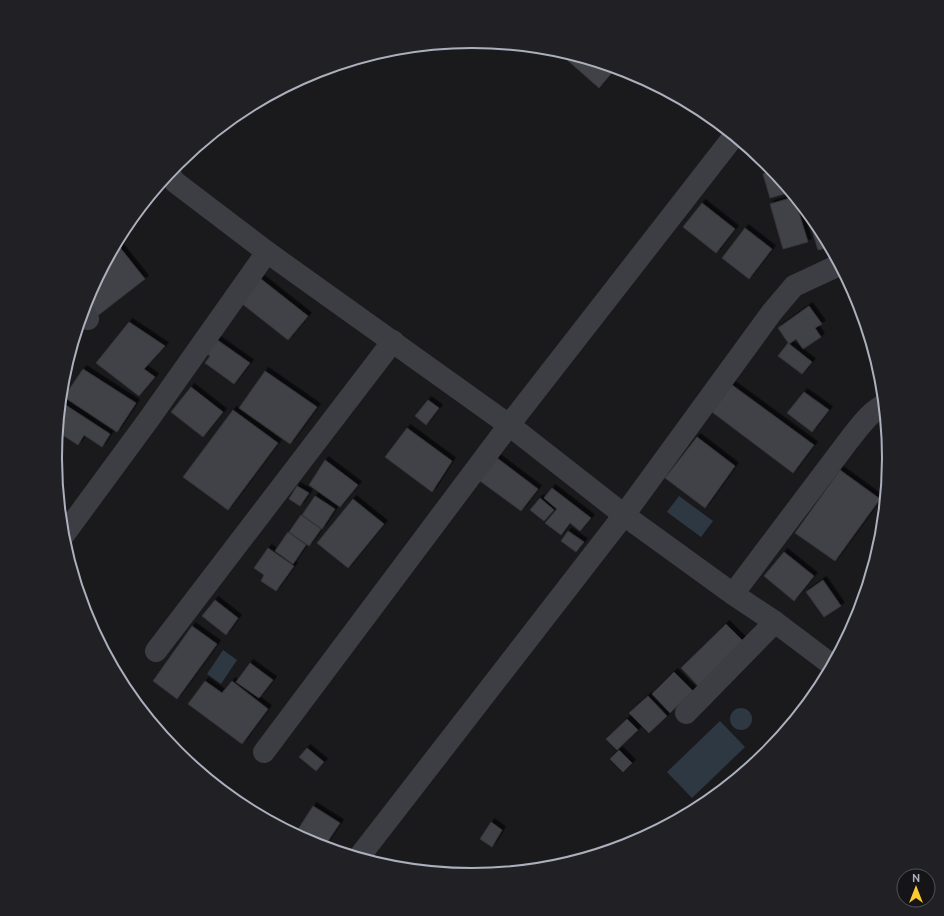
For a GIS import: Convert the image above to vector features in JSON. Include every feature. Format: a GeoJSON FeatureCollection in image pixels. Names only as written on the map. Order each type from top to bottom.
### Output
{"type":"FeatureCollection","features":[{"type":"Feature","properties":{"kind":"street"},"geometry":{"type":"LineString","coordinates":[[264,752],[509,425],[731,140]]}},
{"type":"Feature","properties":{"kind":"street"},"geometry":{"type":"LineString","coordinates":[[173,178],[175,182],[268,252],[509,425],[624,515],[733,594],[775,622],[828,662]]}},
{"type":"Feature","properties":{"kind":"street"},"geometry":{"type":"LineString","coordinates":[[69,528],[149,419],[268,252]]}},
{"type":"Feature","properties":{"kind":"street"},"geometry":{"type":"LineString","coordinates":[[363,853],[624,515],[767,318],[794,286],[835,267]]}},
{"type":"Feature","properties":{"kind":"street"},"geometry":{"type":"LineString","coordinates":[[156,650],[393,341]]}},
{"type":"Feature","properties":{"kind":"street"},"geometry":{"type":"LineString","coordinates":[[733,594],[849,440],[865,420],[878,408]]}},
{"type":"Feature","properties":{"kind":"street"},"geometry":{"type":"LineString","coordinates":[[686,713],[775,622]]}},
{"type":"Feature","properties":{"kind":"shaded area"},"geometry":{"type":"Polygon","coordinates":[[[679,496],[713,521],[701,537],[667,512],[679,496]]]}},
{"type":"Feature","properties":{"kind":"shaded area"},"geometry":{"type":"Polygon","coordinates":[[[223,650],[237,660],[221,684],[207,674],[223,650]]]}},
{"type":"Feature","properties":{"kind":"shaded area"},"geometry":{"type":"Polygon","coordinates":[[[741,708],[749,711],[752,719],[749,727],[741,730],[733,727],[730,719],[733,711],[741,708]]]}},
{"type":"Feature","properties":{"kind":"shaded area"},"geometry":{"type":"Polygon","coordinates":[[[720,721],[745,747],[692,798],[667,772],[720,721]]]}},
{"type":"Feature","properties":{"kind":"building"},"geometry":{"type":"Polygon","coordinates":[[[567,59],[612,73],[599,88],[567,59]]]}},
{"type":"Feature","properties":{"kind":"building"},"geometry":{"type":"Polygon","coordinates":[[[766,173],[785,194],[770,198],[763,174],[766,173]]]}},
{"type":"Feature","properties":{"kind":"building"},"geometry":{"type":"Polygon","coordinates":[[[789,198],[798,209],[808,242],[783,249],[770,204],[789,198]]]}},
{"type":"Feature","properties":{"kind":"building"},"geometry":{"type":"Polygon","coordinates":[[[702,203],[735,229],[716,253],[683,227],[702,203]]]}},
{"type":"Feature","properties":{"kind":"building"},"geometry":{"type":"Polygon","coordinates":[[[811,227],[824,248],[818,250],[811,227]]]}},
{"type":"Feature","properties":{"kind":"building"},"geometry":{"type":"Polygon","coordinates":[[[745,228],[772,249],[749,279],[722,258],[745,228]]]}},
{"type":"Feature","properties":{"kind":"building"},"geometry":{"type":"Polygon","coordinates":[[[120,248],[145,279],[96,317],[90,309],[104,277],[120,248]]]}},
{"type":"Feature","properties":{"kind":"building"},"geometry":{"type":"Polygon","coordinates":[[[261,279],[308,316],[288,340],[236,299],[261,279]]]}},
{"type":"Feature","properties":{"kind":"building"},"geometry":{"type":"Polygon","coordinates":[[[809,306],[822,324],[815,328],[821,337],[803,349],[796,339],[789,344],[778,328],[809,306]]]}},
{"type":"Feature","properties":{"kind":"building"},"geometry":{"type":"Polygon","coordinates":[[[129,322],[165,346],[144,369],[155,377],[139,396],[96,363],[129,322]]]}},
{"type":"Feature","properties":{"kind":"building"},"geometry":{"type":"Polygon","coordinates":[[[213,337],[250,363],[234,384],[205,363],[210,356],[203,351],[213,337]]]}},
{"type":"Feature","properties":{"kind":"building"},"geometry":{"type":"Polygon","coordinates":[[[788,343],[812,362],[802,374],[778,356],[788,343]]]}},
{"type":"Feature","properties":{"kind":"building"},"geometry":{"type":"Polygon","coordinates":[[[83,369],[136,403],[117,432],[67,399],[68,391],[83,369]]]}},
{"type":"Feature","properties":{"kind":"building"},"geometry":{"type":"Polygon","coordinates":[[[265,371],[317,407],[290,444],[239,408],[265,371]]]}},
{"type":"Feature","properties":{"kind":"building"},"geometry":{"type":"Polygon","coordinates":[[[732,385],[814,445],[793,473],[712,412],[732,385]]]}},
{"type":"Feature","properties":{"kind":"building"},"geometry":{"type":"Polygon","coordinates":[[[191,387],[223,412],[203,437],[171,412],[191,387]]]}},
{"type":"Feature","properties":{"kind":"building"},"geometry":{"type":"Polygon","coordinates":[[[804,392],[829,410],[812,432],[787,413],[804,392]]]}},
{"type":"Feature","properties":{"kind":"building"},"geometry":{"type":"Polygon","coordinates":[[[428,400],[439,408],[426,425],[415,416],[428,400]]]}},
{"type":"Feature","properties":{"kind":"building"},"geometry":{"type":"Polygon","coordinates":[[[66,405],[110,434],[102,447],[84,435],[78,445],[63,435],[66,405]]]}},
{"type":"Feature","properties":{"kind":"building"},"geometry":{"type":"Polygon","coordinates":[[[233,410],[278,443],[228,510],[183,477],[233,410]]]}},
{"type":"Feature","properties":{"kind":"building"},"geometry":{"type":"Polygon","coordinates":[[[407,428],[452,461],[432,492],[385,457],[407,428]]]}},
{"type":"Feature","properties":{"kind":"building"},"geometry":{"type":"Polygon","coordinates":[[[697,437],[735,466],[705,508],[665,478],[697,437]]]}},
{"type":"Feature","properties":{"kind":"building"},"geometry":{"type":"Polygon","coordinates":[[[497,458],[538,489],[521,511],[480,481],[497,458]]]}},
{"type":"Feature","properties":{"kind":"building"},"geometry":{"type":"Polygon","coordinates":[[[325,460],[358,485],[340,507],[309,485],[325,460]]]}},
{"type":"Feature","properties":{"kind":"building"},"geometry":{"type":"Polygon","coordinates":[[[840,470],[879,499],[835,561],[795,533],[840,470]]]}},
{"type":"Feature","properties":{"kind":"building"},"geometry":{"type":"Polygon","coordinates":[[[297,486],[309,493],[300,506],[289,499],[297,486]]]}},
{"type":"Feature","properties":{"kind":"building"},"geometry":{"type":"Polygon","coordinates":[[[552,488],[591,518],[580,531],[570,523],[561,535],[545,523],[557,509],[544,498],[552,488]]]}},
{"type":"Feature","properties":{"kind":"building"},"geometry":{"type":"Polygon","coordinates":[[[315,496],[335,509],[322,529],[302,515],[315,496]]]}},
{"type":"Feature","properties":{"kind":"building"},"geometry":{"type":"Polygon","coordinates":[[[540,498],[554,510],[544,521],[530,510],[540,498]]]}},
{"type":"Feature","properties":{"kind":"building"},"geometry":{"type":"Polygon","coordinates":[[[353,499],[384,524],[348,568],[317,543],[353,499]]]}},
{"type":"Feature","properties":{"kind":"building"},"geometry":{"type":"Polygon","coordinates":[[[301,515],[321,529],[309,546],[289,532],[301,515]]]}},
{"type":"Feature","properties":{"kind":"building"},"geometry":{"type":"Polygon","coordinates":[[[568,531],[584,542],[576,552],[561,541],[568,531]]]}},
{"type":"Feature","properties":{"kind":"building"},"geometry":{"type":"Polygon","coordinates":[[[288,532],[306,545],[293,564],[275,551],[288,532]]]}},
{"type":"Feature","properties":{"kind":"building"},"geometry":{"type":"Polygon","coordinates":[[[268,548],[294,566],[276,591],[261,581],[264,575],[254,568],[268,548]]]}},
{"type":"Feature","properties":{"kind":"building"},"geometry":{"type":"Polygon","coordinates":[[[784,552],[814,576],[794,601],[764,576],[784,552]]]}},
{"type":"Feature","properties":{"kind":"building"},"geometry":{"type":"Polygon","coordinates":[[[823,580],[841,606],[824,617],[806,592],[823,580]]]}},
{"type":"Feature","properties":{"kind":"building"},"geometry":{"type":"Polygon","coordinates":[[[215,600],[238,618],[226,635],[202,616],[215,600]]]}},
{"type":"Feature","properties":{"kind":"building"},"geometry":{"type":"Polygon","coordinates":[[[726,624],[746,644],[700,688],[681,668],[726,624]]]}},
{"type":"Feature","properties":{"kind":"building"},"geometry":{"type":"Polygon","coordinates":[[[192,626],[217,644],[177,699],[153,681],[192,626]]]}},
{"type":"Feature","properties":{"kind":"building"},"geometry":{"type":"Polygon","coordinates":[[[250,663],[273,680],[259,698],[236,682],[250,663]]]}},
{"type":"Feature","properties":{"kind":"building"},"geometry":{"type":"Polygon","coordinates":[[[674,672],[693,691],[670,713],[652,694],[674,672]]]}},
{"type":"Feature","properties":{"kind":"building"},"geometry":{"type":"Polygon","coordinates":[[[205,681],[222,693],[232,681],[268,709],[242,744],[188,704],[205,681]]]}},
{"type":"Feature","properties":{"kind":"building"},"geometry":{"type":"Polygon","coordinates":[[[648,696],[667,716],[649,733],[629,713],[648,696]]]}},
{"type":"Feature","properties":{"kind":"building"},"geometry":{"type":"Polygon","coordinates":[[[627,719],[638,730],[617,750],[606,739],[627,719]]]}},
{"type":"Feature","properties":{"kind":"building"},"geometry":{"type":"Polygon","coordinates":[[[307,748],[324,762],[316,771],[299,757],[307,748]]]}},
{"type":"Feature","properties":{"kind":"building"},"geometry":{"type":"Polygon","coordinates":[[[619,750],[632,763],[623,772],[610,759],[619,750]]]}},
{"type":"Feature","properties":{"kind":"building"},"geometry":{"type":"Polygon","coordinates":[[[313,806],[340,823],[328,842],[298,829],[313,806]]]}},
{"type":"Feature","properties":{"kind":"building"},"geometry":{"type":"Polygon","coordinates":[[[491,822],[502,830],[492,847],[480,839],[491,822]]]}}]}
